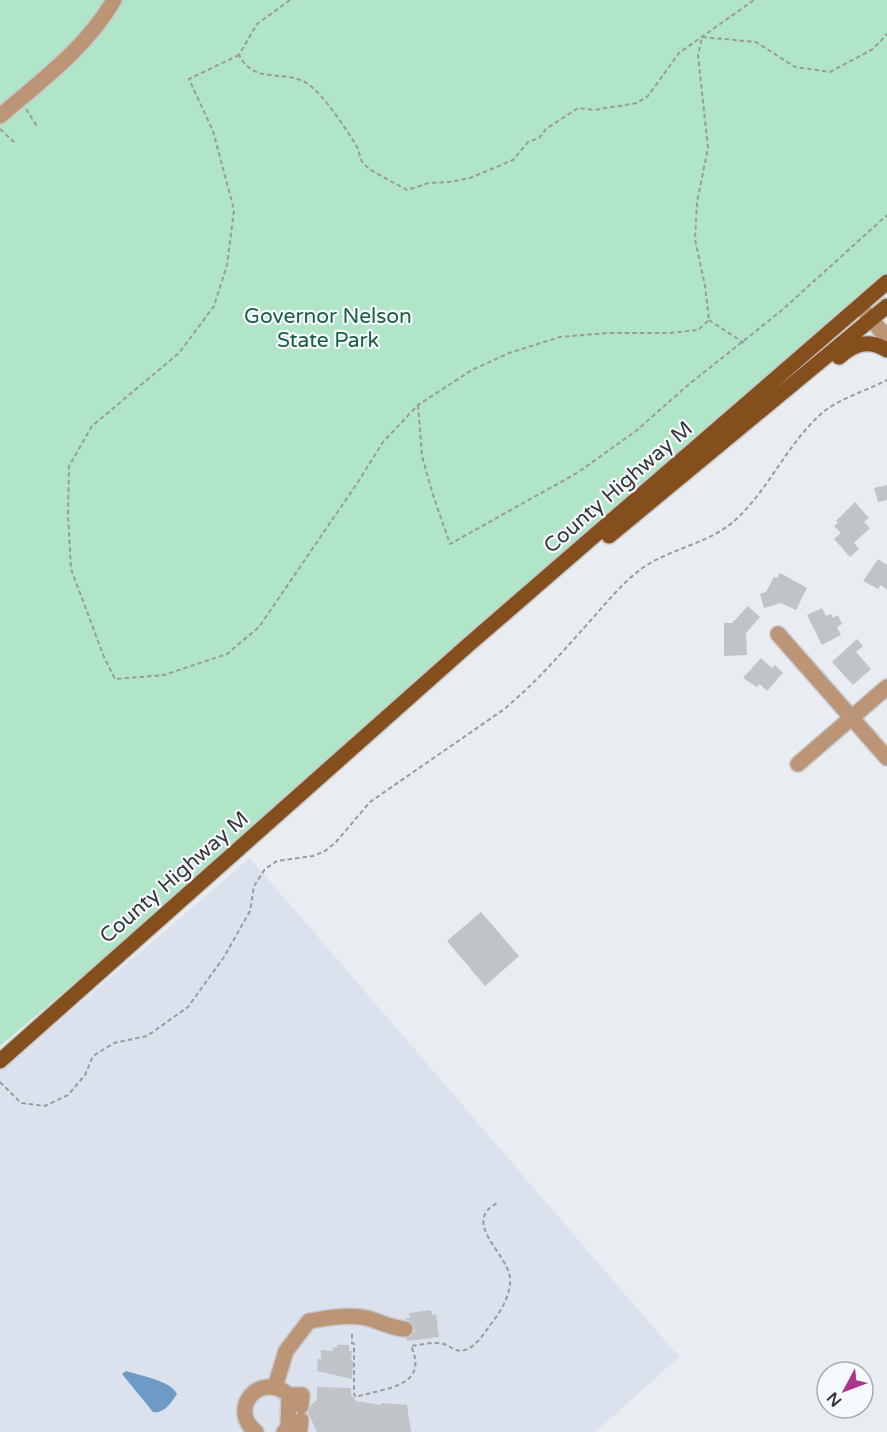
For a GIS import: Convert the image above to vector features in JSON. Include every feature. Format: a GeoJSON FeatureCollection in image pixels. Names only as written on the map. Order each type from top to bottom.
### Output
{"type":"FeatureCollection","features":[{"type":"Feature","properties":{"kind":"main road","name":"County Highway M"},"geometry":{"type":"LineString","coordinates":[[0,1061],[550,573],[887,282]]}},
{"type":"Feature","properties":{"kind":"main road","name":"County Highway M"},"geometry":{"type":"LineString","coordinates":[[378,726],[440,678],[886,308]]}},
{"type":"Feature","properties":{"kind":"main road"},"geometry":{"type":"LineString","coordinates":[[714,449],[796,394],[851,348],[871,343],[887,350]]}},
{"type":"Feature","properties":{"kind":"street"},"geometry":{"type":"LineString","coordinates":[[0,116],[69,58],[102,21],[114,0]]}},
{"type":"Feature","properties":{"kind":"street"},"geometry":{"type":"LineString","coordinates":[[874,294],[886,308]]}},
{"type":"Feature","properties":{"kind":"street"},"geometry":{"type":"LineString","coordinates":[[860,306],[887,338]]}},
{"type":"Feature","properties":{"kind":"street"},"geometry":{"type":"LineString","coordinates":[[778,634],[887,758]]}},
{"type":"Feature","properties":{"kind":"street"},"geometry":{"type":"LineString","coordinates":[[798,764],[887,687]]}},
{"type":"Feature","properties":{"kind":"street"},"geometry":{"type":"LineString","coordinates":[[275,1387],[286,1351],[309,1321],[344,1315],[366,1318],[393,1328],[405,1329]]}},
{"type":"Feature","properties":{"kind":"street"},"geometry":{"type":"LineString","coordinates":[[256,1432],[245,1417],[246,1401],[258,1389],[275,1387],[289,1395],[294,1422]]}},
{"type":"Feature","properties":{"kind":"street"},"geometry":{"type":"LineString","coordinates":[[289,1395],[302,1395],[294,1422]]}},
{"type":"Feature","properties":{"kind":"path"},"geometry":{"type":"LineString","coordinates":[[290,0],[257,24],[239,55],[189,79],[213,131],[234,210],[227,265],[214,306],[179,352],[92,426],[69,466],[68,515],[71,569],[104,657],[115,679],[164,675],[227,654],[260,627],[358,482],[382,442],[417,405],[472,370],[508,353],[560,337],[698,330],[709,321]]}},
{"type":"Feature","properties":{"kind":"path"},"geometry":{"type":"LineString","coordinates":[[239,55],[244,64],[252,70],[268,75],[290,76],[307,83],[320,94],[358,149],[364,164],[407,190],[429,183],[470,178],[513,160],[528,142],[539,138],[546,129],[578,108],[594,110],[637,103],[648,96],[679,53],[754,0]]}},
{"type":"Feature","properties":{"kind":"path"},"geometry":{"type":"LineString","coordinates":[[702,37],[756,42],[795,67],[830,72],[873,49],[887,34]]}},
{"type":"Feature","properties":{"kind":"path"},"geometry":{"type":"LineString","coordinates":[[702,37],[698,55],[708,148],[697,202],[695,239],[705,286],[709,321]]}},
{"type":"Feature","properties":{"kind":"path"},"geometry":{"type":"LineString","coordinates":[[19,99],[37,126]]}},
{"type":"Feature","properties":{"kind":"path"},"geometry":{"type":"LineString","coordinates":[[0,129],[15,143]]}},
{"type":"Feature","properties":{"kind":"path"},"geometry":{"type":"LineString","coordinates":[[417,405],[422,456],[450,544],[577,473],[636,431],[688,385],[744,343],[887,215]]}},
{"type":"Feature","properties":{"kind":"path"},"geometry":{"type":"LineString","coordinates":[[709,321],[744,343]]}},
{"type":"Feature","properties":{"kind":"path"},"geometry":{"type":"LineString","coordinates":[[0,1082],[21,1103],[45,1106],[68,1095],[85,1075],[93,1056],[114,1043],[147,1036],[188,1007],[224,957],[250,911],[254,886],[266,869],[277,861],[313,856],[326,851],[370,802],[519,698],[634,574],[651,561],[716,534],[732,522],[750,503],[808,425],[825,411],[887,380]]}},
{"type":"Feature","properties":{"kind":"path"},"geometry":{"type":"LineString","coordinates":[[352,1334],[354,1394],[356,1397],[402,1385],[416,1368],[411,1346],[441,1343],[458,1351],[472,1346],[495,1319],[510,1289],[510,1275],[483,1224],[484,1214],[497,1203]]}},
{"type":"Feature","properties":{"kind":"shaded area"},"geometry":{"type":"Polygon","coordinates":[[[250,858],[679,1357],[595,1432],[0,1432],[0,1072],[250,858]]]}},
{"type":"Feature","properties":{"kind":"green space","name":"Governor Nelson State Park"},"geometry":{"type":"Polygon","coordinates":[[[0,0],[887,0],[887,278],[0,1046],[0,0]]]}},
{"type":"Feature","properties":{"kind":"water"},"geometry":{"type":"Polygon","coordinates":[[[126,1371],[162,1382],[177,1394],[164,1410],[153,1412],[122,1374],[126,1371]]]}},
{"type":"Feature","properties":{"kind":"building"},"geometry":{"type":"Polygon","coordinates":[[[887,485],[887,500],[878,502],[874,488],[887,485]]]}},
{"type":"Feature","properties":{"kind":"building"},"geometry":{"type":"Polygon","coordinates":[[[855,502],[869,518],[864,522],[870,528],[854,543],[859,549],[850,557],[834,539],[841,533],[834,526],[855,502]]]}},
{"type":"Feature","properties":{"kind":"building"},"geometry":{"type":"Polygon","coordinates":[[[878,559],[887,565],[887,590],[881,585],[878,589],[863,581],[878,559]]]}},
{"type":"Feature","properties":{"kind":"building"},"geometry":{"type":"Polygon","coordinates":[[[780,573],[807,588],[796,610],[781,603],[764,608],[760,594],[766,592],[774,577],[777,578],[780,573]]]}},
{"type":"Feature","properties":{"kind":"building"},"geometry":{"type":"Polygon","coordinates":[[[748,606],[760,617],[746,633],[747,655],[724,656],[724,623],[732,623],[748,606]]]}},
{"type":"Feature","properties":{"kind":"building"},"geometry":{"type":"Polygon","coordinates":[[[822,608],[826,616],[831,614],[833,618],[838,615],[842,624],[837,627],[841,635],[822,645],[807,615],[822,608]]]}},
{"type":"Feature","properties":{"kind":"building"},"geometry":{"type":"Polygon","coordinates":[[[857,639],[863,646],[856,652],[871,669],[853,685],[832,662],[857,639]]]}},
{"type":"Feature","properties":{"kind":"building"},"geometry":{"type":"Polygon","coordinates":[[[761,658],[772,668],[775,665],[783,673],[767,691],[760,684],[757,687],[743,678],[761,658]]]}},
{"type":"Feature","properties":{"kind":"building"},"geometry":{"type":"Polygon","coordinates":[[[481,912],[519,956],[485,986],[447,941],[481,912]]]}},
{"type":"Feature","properties":{"kind":"building"},"geometry":{"type":"Polygon","coordinates":[[[431,1310],[432,1315],[436,1314],[439,1337],[407,1341],[406,1338],[415,1330],[411,1322],[404,1318],[410,1318],[409,1313],[431,1310]]]}},
{"type":"Feature","properties":{"kind":"building"},"geometry":{"type":"Polygon","coordinates":[[[337,1345],[349,1345],[349,1351],[352,1351],[352,1379],[317,1371],[321,1350],[333,1351],[333,1347],[337,1348],[337,1345]]]}},
{"type":"Feature","properties":{"kind":"building"},"geometry":{"type":"Polygon","coordinates":[[[317,1387],[351,1388],[351,1394],[356,1401],[381,1405],[381,1403],[407,1405],[411,1432],[317,1432],[308,1413],[311,1405],[317,1400],[317,1387]]]}}]}
